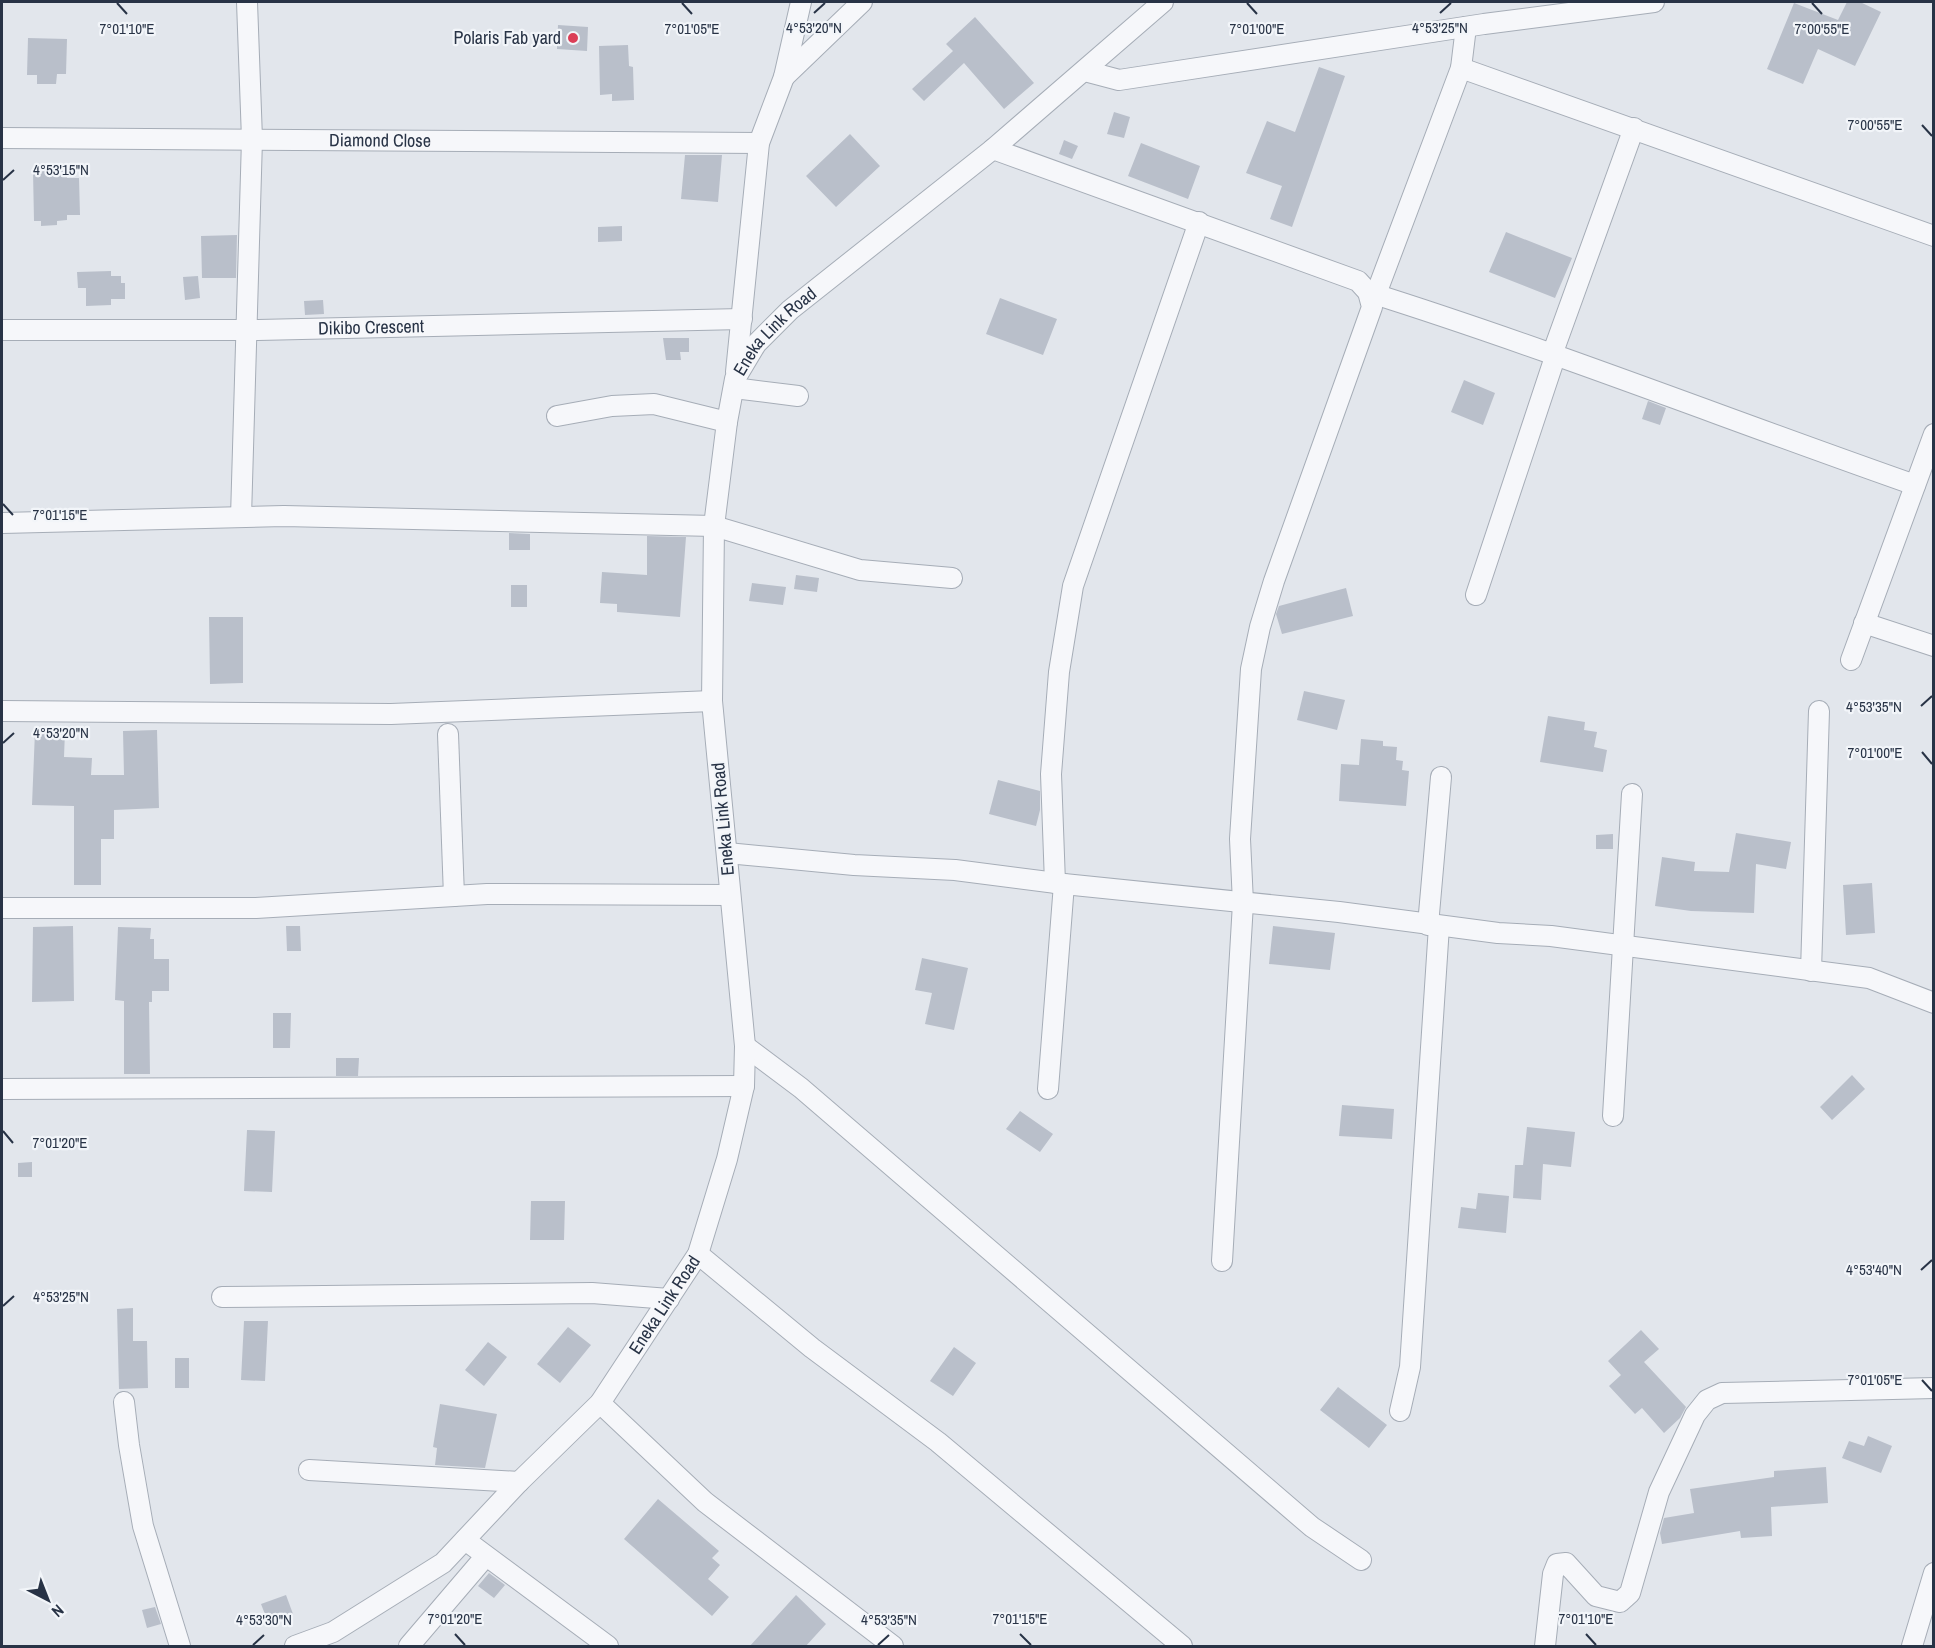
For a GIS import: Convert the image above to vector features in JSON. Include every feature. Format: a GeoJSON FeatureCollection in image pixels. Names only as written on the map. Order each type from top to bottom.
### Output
{"type":"FeatureCollection","features":[{"type":"Feature","properties":{"kind":"street"},"geometry":{"type":"LineString","coordinates":[[241,517],[252,139],[247,2]]}},
{"type":"Feature","properties":{"kind":"street"},"geometry":{"type":"LineString","coordinates":[[798,396],[734,384],[759,143],[784,77],[801,2]]}},
{"type":"Feature","properties":{"kind":"street"},"geometry":{"type":"LineString","coordinates":[[784,77],[862,2]]}},
{"type":"Feature","properties":{"kind":"street","name":"Eneka Link Road"},"geometry":{"type":"LineString","coordinates":[[296,1647],[333,1632],[443,1563],[519,1482],[600,1402],[698,1254],[727,1159],[744,1086],[745,1046],[712,700],[714,526],[734,384],[756,344],[790,310],[993,149],[1163,2]]}},
{"type":"Feature","properties":{"kind":"street"},"geometry":{"type":"LineString","coordinates":[[1085,71],[1119,80],[1466,27],[1654,2]]}},
{"type":"Feature","properties":{"kind":"street"},"geometry":{"type":"LineString","coordinates":[[1222,1261],[1243,903],[1240,839],[1251,669],[1260,627],[1274,581],[1372,307],[1372,293],[1461,68],[1466,27]]}},
{"type":"Feature","properties":{"kind":"street"},"geometry":{"type":"LineString","coordinates":[[1461,68],[1934,236]]}},
{"type":"Feature","properties":{"kind":"street"},"geometry":{"type":"LineString","coordinates":[[1476,595],[1555,353],[1634,128]]}},
{"type":"Feature","properties":{"kind":"street","name":"Diamond Close"},"geometry":{"type":"LineString","coordinates":[[2,138],[759,143]]}},
{"type":"Feature","properties":{"kind":"street"},"geometry":{"type":"LineString","coordinates":[[993,149],[1358,281],[1372,293],[1555,353],[1675,400],[1915,485]]}},
{"type":"Feature","properties":{"kind":"street"},"geometry":{"type":"LineString","coordinates":[[1048,1089],[1059,884],[1051,774],[1059,672],[1073,586],[1129,418],[1199,222]]}},
{"type":"Feature","properties":{"kind":"street","name":"Dikibo Crescent"},"geometry":{"type":"LineString","coordinates":[[2,330],[246,330],[742,320]]}},
{"type":"Feature","properties":{"kind":"street"},"geometry":{"type":"LineString","coordinates":[[557,416],[623,405],[654,404],[727,422]]}},
{"type":"Feature","properties":{"kind":"street"},"geometry":{"type":"LineString","coordinates":[[1851,660],[1934,434]]}},
{"type":"Feature","properties":{"kind":"street"},"geometry":{"type":"LineString","coordinates":[[2,523],[241,517],[714,526],[860,570],[952,578]]}},
{"type":"Feature","properties":{"kind":"street"},"geometry":{"type":"LineString","coordinates":[[1864,623],[1934,646]]}},
{"type":"Feature","properties":{"kind":"street"},"geometry":{"type":"LineString","coordinates":[[2,711],[391,714],[712,700]]}},
{"type":"Feature","properties":{"kind":"street"},"geometry":{"type":"LineString","coordinates":[[1811,971],[1819,711]]}},
{"type":"Feature","properties":{"kind":"street"},"geometry":{"type":"LineString","coordinates":[[447,734],[454,896]]}},
{"type":"Feature","properties":{"kind":"street"},"geometry":{"type":"LineString","coordinates":[[1400,1411],[1410,1368],[1441,777]]}},
{"type":"Feature","properties":{"kind":"street"},"geometry":{"type":"LineString","coordinates":[[1613,1116],[1632,794]]}},
{"type":"Feature","properties":{"kind":"street"},"geometry":{"type":"LineString","coordinates":[[726,853],[854,865],[955,870],[1059,884],[1551,936],[1869,978],[1934,1003]]}},
{"type":"Feature","properties":{"kind":"street"},"geometry":{"type":"LineString","coordinates":[[2,908],[256,908],[454,896],[729,895]]}},
{"type":"Feature","properties":{"kind":"street"},"geometry":{"type":"LineString","coordinates":[[745,1046],[810,1095],[1312,1527],[1361,1560]]}},
{"type":"Feature","properties":{"kind":"street"},"geometry":{"type":"LineString","coordinates":[[2,1089],[744,1086]]}},
{"type":"Feature","properties":{"kind":"street"},"geometry":{"type":"LineString","coordinates":[[698,1254],[812,1348],[938,1442],[1182,1647]]}},
{"type":"Feature","properties":{"kind":"street"},"geometry":{"type":"LineString","coordinates":[[222,1297],[592,1293],[669,1299]]}},
{"type":"Feature","properties":{"kind":"street"},"geometry":{"type":"LineString","coordinates":[[1545,1647],[1553,1574],[1557,1564],[1566,1563],[1596,1596],[1602,1599],[1620,1602],[1630,1593],[1659,1492],[1695,1415],[1707,1400],[1722,1393],[1934,1388]]}},
{"type":"Feature","properties":{"kind":"street"},"geometry":{"type":"LineString","coordinates":[[124,1402],[143,1526],[180,1647]]}},
{"type":"Feature","properties":{"kind":"street"},"geometry":{"type":"LineString","coordinates":[[600,1402],[705,1502],[893,1647]]}},
{"type":"Feature","properties":{"kind":"street"},"geometry":{"type":"LineString","coordinates":[[309,1470],[519,1482]]}},
{"type":"Feature","properties":{"kind":"street"},"geometry":{"type":"LineString","coordinates":[[465,1540],[608,1647]]}},
{"type":"Feature","properties":{"kind":"street"},"geometry":{"type":"LineString","coordinates":[[409,1647],[485,1557]]}},
{"type":"Feature","properties":{"kind":"street"},"geometry":{"type":"LineString","coordinates":[[1912,1647],[1934,1574]]}},
{"type":"Feature","properties":{"kind":"building"},"geometry":{"type":"Polygon","coordinates":[[[1847,2],[1860,2],[1881,12],[1855,66],[1818,49],[1803,84],[1767,69],[1794,3],[1838,20],[1847,2]]]}},
{"type":"Feature","properties":{"kind":"building"},"geometry":{"type":"Polygon","coordinates":[[[975,17],[1034,83],[1004,109],[964,63],[924,101],[912,89],[953,51],[946,44],[975,17]]]}},
{"type":"Feature","properties":{"kind":"building","name":"Polaris Fab yard"},"geometry":{"type":"Polygon","coordinates":[[[558,25],[588,27],[587,51],[557,49],[558,25]]]}},
{"type":"Feature","properties":{"kind":"building"},"geometry":{"type":"Polygon","coordinates":[[[28,38],[67,39],[66,74],[57,74],[56,84],[37,84],[37,75],[27,75],[28,38]]]}},
{"type":"Feature","properties":{"kind":"building"},"geometry":{"type":"Polygon","coordinates":[[[628,45],[629,66],[633,67],[634,100],[612,101],[612,94],[600,95],[599,46],[628,45]]]}},
{"type":"Feature","properties":{"kind":"building"},"geometry":{"type":"Polygon","coordinates":[[[1319,67],[1345,76],[1292,227],[1270,219],[1282,186],[1246,173],[1267,121],[1295,132],[1319,67]]]}},
{"type":"Feature","properties":{"kind":"building"},"geometry":{"type":"Polygon","coordinates":[[[1114,112],[1130,117],[1124,138],[1107,134],[1114,112]]]}},
{"type":"Feature","properties":{"kind":"building"},"geometry":{"type":"Polygon","coordinates":[[[850,134],[880,166],[836,207],[806,176],[850,134]]]}},
{"type":"Feature","properties":{"kind":"building"},"geometry":{"type":"Polygon","coordinates":[[[1064,140],[1078,146],[1072,159],[1059,154],[1064,140]]]}},
{"type":"Feature","properties":{"kind":"building"},"geometry":{"type":"Polygon","coordinates":[[[1141,143],[1200,166],[1188,199],[1128,176],[1141,143]]]}},
{"type":"Feature","properties":{"kind":"building"},"geometry":{"type":"Polygon","coordinates":[[[685,155],[722,155],[718,202],[681,199],[685,155]]]}},
{"type":"Feature","properties":{"kind":"building"},"geometry":{"type":"Polygon","coordinates":[[[67,170],[67,178],[79,178],[80,215],[67,215],[67,220],[57,221],[57,225],[41,226],[41,221],[34,221],[33,171],[67,170]]]}},
{"type":"Feature","properties":{"kind":"building"},"geometry":{"type":"Polygon","coordinates":[[[622,226],[622,241],[598,242],[598,227],[622,226]]]}},
{"type":"Feature","properties":{"kind":"building"},"geometry":{"type":"Polygon","coordinates":[[[1506,232],[1572,258],[1555,298],[1489,272],[1506,232]]]}},
{"type":"Feature","properties":{"kind":"building"},"geometry":{"type":"Polygon","coordinates":[[[237,235],[236,278],[202,278],[201,236],[237,235]]]}},
{"type":"Feature","properties":{"kind":"building"},"geometry":{"type":"Polygon","coordinates":[[[111,271],[111,276],[121,276],[121,283],[125,283],[125,299],[111,299],[111,305],[86,306],[86,288],[78,288],[77,272],[111,271]]]}},
{"type":"Feature","properties":{"kind":"building"},"geometry":{"type":"Polygon","coordinates":[[[198,276],[200,298],[185,300],[183,277],[198,276]]]}},
{"type":"Feature","properties":{"kind":"building"},"geometry":{"type":"Polygon","coordinates":[[[1000,298],[1057,319],[1043,355],[986,334],[1000,298]]]}},
{"type":"Feature","properties":{"kind":"building"},"geometry":{"type":"Polygon","coordinates":[[[323,300],[324,314],[305,315],[304,301],[323,300]]]}},
{"type":"Feature","properties":{"kind":"building"},"geometry":{"type":"Polygon","coordinates":[[[663,338],[689,338],[689,352],[680,352],[681,360],[666,360],[663,338]]]}},
{"type":"Feature","properties":{"kind":"building"},"geometry":{"type":"Polygon","coordinates":[[[1464,380],[1495,393],[1483,425],[1451,412],[1464,380]]]}},
{"type":"Feature","properties":{"kind":"building"},"geometry":{"type":"Polygon","coordinates":[[[1648,401],[1666,408],[1660,425],[1642,419],[1648,401]]]}},
{"type":"Feature","properties":{"kind":"building"},"geometry":{"type":"Polygon","coordinates":[[[509,533],[530,534],[530,550],[509,550],[509,533]]]}},
{"type":"Feature","properties":{"kind":"building"},"geometry":{"type":"Polygon","coordinates":[[[647,536],[686,537],[680,617],[617,612],[617,604],[600,603],[602,572],[647,575],[647,536]]]}},
{"type":"Feature","properties":{"kind":"building"},"geometry":{"type":"Polygon","coordinates":[[[796,575],[819,578],[817,592],[794,589],[796,575]]]}},
{"type":"Feature","properties":{"kind":"building"},"geometry":{"type":"Polygon","coordinates":[[[752,583],[786,587],[783,605],[749,601],[752,583]]]}},
{"type":"Feature","properties":{"kind":"building"},"geometry":{"type":"Polygon","coordinates":[[[511,585],[527,585],[527,607],[511,607],[511,585]]]}},
{"type":"Feature","properties":{"kind":"building"},"geometry":{"type":"Polygon","coordinates":[[[1346,588],[1353,616],[1282,634],[1276,614],[1279,606],[1346,588]]]}},
{"type":"Feature","properties":{"kind":"building"},"geometry":{"type":"Polygon","coordinates":[[[209,617],[243,617],[243,683],[210,684],[209,617]]]}},
{"type":"Feature","properties":{"kind":"building"},"geometry":{"type":"Polygon","coordinates":[[[1304,691],[1345,700],[1337,730],[1297,720],[1304,691]]]}},
{"type":"Feature","properties":{"kind":"building"},"geometry":{"type":"Polygon","coordinates":[[[1548,716],[1585,722],[1584,730],[1597,732],[1594,747],[1607,750],[1603,772],[1540,762],[1548,716]]]}},
{"type":"Feature","properties":{"kind":"building"},"geometry":{"type":"Polygon","coordinates":[[[157,730],[159,808],[114,810],[114,839],[101,839],[101,885],[74,885],[74,806],[32,805],[35,731],[65,731],[64,757],[92,758],[91,775],[124,775],[123,731],[157,730]]]}},
{"type":"Feature","properties":{"kind":"building"},"geometry":{"type":"Polygon","coordinates":[[[1361,739],[1383,741],[1383,746],[1397,747],[1396,760],[1403,761],[1402,770],[1409,771],[1406,806],[1339,801],[1341,764],[1359,765],[1361,739]]]}},
{"type":"Feature","properties":{"kind":"building"},"geometry":{"type":"Polygon","coordinates":[[[998,780],[1040,791],[1040,810],[1036,826],[989,814],[998,780]]]}},
{"type":"Feature","properties":{"kind":"building"},"geometry":{"type":"Polygon","coordinates":[[[1736,833],[1791,842],[1786,869],[1756,864],[1754,913],[1691,911],[1655,906],[1662,857],[1695,862],[1694,871],[1729,872],[1736,833]]]}},
{"type":"Feature","properties":{"kind":"building"},"geometry":{"type":"Polygon","coordinates":[[[1613,834],[1613,849],[1596,849],[1596,835],[1613,834]]]}},
{"type":"Feature","properties":{"kind":"building"},"geometry":{"type":"Polygon","coordinates":[[[1872,883],[1875,933],[1846,935],[1843,885],[1872,883]]]}},
{"type":"Feature","properties":{"kind":"building"},"geometry":{"type":"Polygon","coordinates":[[[73,926],[74,1001],[32,1002],[33,927],[73,926]]]}},
{"type":"Feature","properties":{"kind":"building"},"geometry":{"type":"Polygon","coordinates":[[[286,926],[300,926],[301,951],[287,951],[286,926]]]}},
{"type":"Feature","properties":{"kind":"building"},"geometry":{"type":"Polygon","coordinates":[[[1273,926],[1335,933],[1330,970],[1269,964],[1273,926]]]}},
{"type":"Feature","properties":{"kind":"building"},"geometry":{"type":"Polygon","coordinates":[[[118,927],[151,928],[150,939],[154,939],[154,959],[169,959],[169,991],[152,991],[152,1002],[149,1002],[150,1074],[124,1074],[124,1001],[115,1000],[118,927]]]}},
{"type":"Feature","properties":{"kind":"building"},"geometry":{"type":"Polygon","coordinates":[[[922,958],[968,968],[954,1030],[925,1024],[932,993],[915,990],[922,958]]]}},
{"type":"Feature","properties":{"kind":"building"},"geometry":{"type":"Polygon","coordinates":[[[273,1013],[291,1013],[290,1048],[273,1048],[273,1013]]]}},
{"type":"Feature","properties":{"kind":"building"},"geometry":{"type":"Polygon","coordinates":[[[336,1058],[359,1058],[358,1076],[336,1076],[336,1058]]]}},
{"type":"Feature","properties":{"kind":"building"},"geometry":{"type":"Polygon","coordinates":[[[1852,1075],[1865,1089],[1832,1120],[1820,1107],[1852,1075]]]}},
{"type":"Feature","properties":{"kind":"building"},"geometry":{"type":"Polygon","coordinates":[[[1342,1105],[1394,1109],[1392,1139],[1339,1136],[1342,1105]]]}},
{"type":"Feature","properties":{"kind":"building"},"geometry":{"type":"Polygon","coordinates":[[[1020,1111],[1053,1134],[1040,1152],[1006,1129],[1020,1111]]]}},
{"type":"Feature","properties":{"kind":"building"},"geometry":{"type":"Polygon","coordinates":[[[1527,1127],[1575,1132],[1571,1167],[1543,1164],[1541,1200],[1513,1198],[1515,1165],[1523,1165],[1527,1127]]]}},
{"type":"Feature","properties":{"kind":"building"},"geometry":{"type":"Polygon","coordinates":[[[247,1130],[275,1131],[272,1192],[244,1191],[247,1130]]]}},
{"type":"Feature","properties":{"kind":"building"},"geometry":{"type":"Polygon","coordinates":[[[32,1162],[32,1177],[18,1177],[18,1163],[32,1162]]]}},
{"type":"Feature","properties":{"kind":"building"},"geometry":{"type":"Polygon","coordinates":[[[1478,1193],[1509,1196],[1506,1233],[1458,1228],[1461,1207],[1476,1209],[1478,1193]]]}},
{"type":"Feature","properties":{"kind":"building"},"geometry":{"type":"Polygon","coordinates":[[[531,1201],[565,1201],[564,1240],[530,1240],[531,1201]]]}},
{"type":"Feature","properties":{"kind":"building"},"geometry":{"type":"Polygon","coordinates":[[[133,1308],[133,1341],[147,1341],[148,1388],[119,1389],[117,1309],[133,1308]]]}},
{"type":"Feature","properties":{"kind":"building"},"geometry":{"type":"Polygon","coordinates":[[[244,1321],[268,1321],[265,1381],[241,1380],[244,1321]]]}},
{"type":"Feature","properties":{"kind":"building"},"geometry":{"type":"Polygon","coordinates":[[[568,1327],[591,1345],[560,1383],[537,1364],[568,1327]]]}},
{"type":"Feature","properties":{"kind":"building"},"geometry":{"type":"Polygon","coordinates":[[[1641,1330],[1659,1349],[1644,1362],[1686,1407],[1680,1418],[1664,1433],[1642,1408],[1635,1414],[1609,1386],[1621,1375],[1608,1361],[1641,1330]]]}},
{"type":"Feature","properties":{"kind":"building"},"geometry":{"type":"Polygon","coordinates":[[[488,1342],[507,1357],[484,1386],[465,1370],[488,1342]]]}},
{"type":"Feature","properties":{"kind":"building"},"geometry":{"type":"Polygon","coordinates":[[[954,1347],[976,1363],[953,1396],[930,1381],[954,1347]]]}},
{"type":"Feature","properties":{"kind":"building"},"geometry":{"type":"Polygon","coordinates":[[[175,1358],[189,1358],[189,1388],[175,1388],[175,1358]]]}},
{"type":"Feature","properties":{"kind":"building"},"geometry":{"type":"Polygon","coordinates":[[[1338,1387],[1387,1425],[1369,1448],[1320,1410],[1338,1387]]]}},
{"type":"Feature","properties":{"kind":"building"},"geometry":{"type":"Polygon","coordinates":[[[440,1404],[497,1414],[485,1468],[435,1465],[437,1448],[433,1447],[440,1404]]]}},
{"type":"Feature","properties":{"kind":"building"},"geometry":{"type":"Polygon","coordinates":[[[1868,1436],[1892,1446],[1881,1473],[1842,1458],[1849,1441],[1864,1446],[1868,1436]]]}},
{"type":"Feature","properties":{"kind":"building"},"geometry":{"type":"Polygon","coordinates":[[[1826,1467],[1828,1503],[1771,1507],[1772,1536],[1741,1538],[1740,1531],[1662,1544],[1660,1533],[1664,1518],[1694,1513],[1690,1489],[1774,1477],[1774,1471],[1826,1467]]]}},
{"type":"Feature","properties":{"kind":"building"},"geometry":{"type":"Polygon","coordinates":[[[658,1499],[719,1551],[712,1558],[720,1565],[708,1579],[729,1597],[712,1616],[624,1539],[658,1499]]]}},
{"type":"Feature","properties":{"kind":"building"},"geometry":{"type":"Polygon","coordinates":[[[489,1573],[505,1585],[494,1598],[478,1586],[489,1573]]]}},
{"type":"Feature","properties":{"kind":"building"},"geometry":{"type":"Polygon","coordinates":[[[286,1595],[293,1614],[268,1622],[261,1604],[286,1595]]]}},
{"type":"Feature","properties":{"kind":"building"},"geometry":{"type":"Polygon","coordinates":[[[796,1595],[826,1624],[805,1647],[749,1647],[796,1595]]]}},
{"type":"Feature","properties":{"kind":"building"},"geometry":{"type":"Polygon","coordinates":[[[155,1607],[161,1624],[147,1628],[142,1610],[155,1607]]]}},
{"type":"Feature","properties":{"kind":"place","name":"Polaris Fab yard"},"geometry":{"type":"Point","coordinates":[573,38]}}]}
